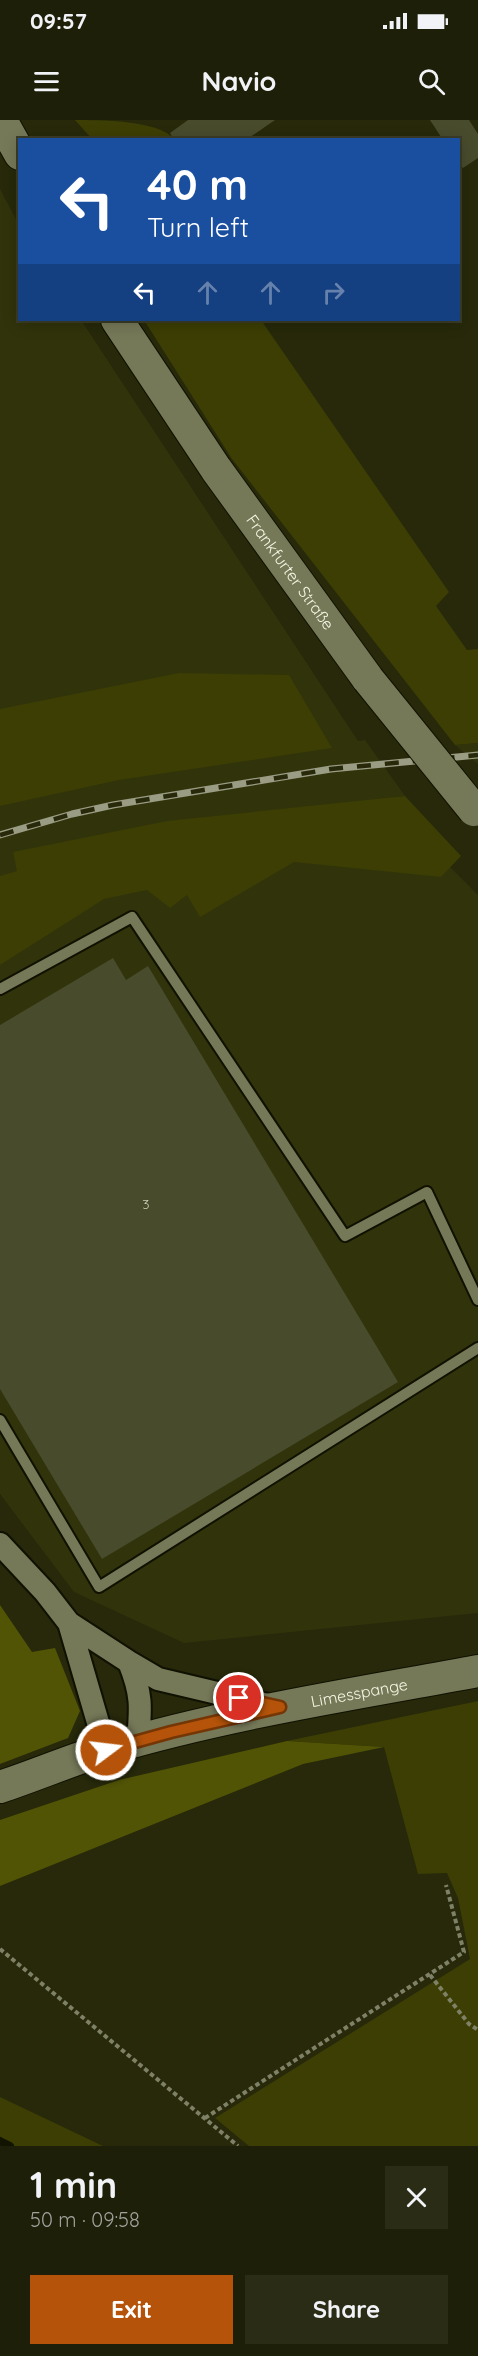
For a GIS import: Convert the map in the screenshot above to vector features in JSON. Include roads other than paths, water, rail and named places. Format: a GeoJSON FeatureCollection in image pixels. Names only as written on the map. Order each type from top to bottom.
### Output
{"type":"FeatureCollection","features":[{"type":"Feature","properties":{"kind":"main road"},"geometry":{"type":"LineString","coordinates":[[1,120],[18,150]]}},
{"type":"Feature","properties":{"kind":"main road","name":"Frankfurter Straße"},"geometry":{"type":"LineString","coordinates":[[118,321],[216,469],[368,679],[476,813]]}},
{"type":"Feature","properties":{"kind":"main road","name":"Limesspange"},"geometry":{"type":"LineString","coordinates":[[0,1787],[138,1741],[280,1707],[478,1671]]}},
{"type":"Feature","properties":{"kind":"street"},"geometry":{"type":"LineString","coordinates":[[0,1544],[45,1592],[69,1623],[158,1679],[280,1707]]}},
{"type":"Feature","properties":{"kind":"street"},"geometry":{"type":"LineString","coordinates":[[69,1623],[106,1750]]}},
{"type":"Feature","properties":{"kind":"street"},"geometry":{"type":"LineString","coordinates":[[129,1662],[138,1683],[141,1702],[138,1741]]}},
{"type":"Feature","properties":{"kind":"lane"},"geometry":{"type":"LineString","coordinates":[[0,989],[132,917],[345,1236],[427,1192],[478,1300]]}},
{"type":"Feature","properties":{"kind":"lane"},"geometry":{"type":"LineString","coordinates":[[0,1420],[99,1587],[478,1348]]}},
{"type":"Feature","properties":{"kind":"waterway"},"geometry":{"type":"LineString","coordinates":[[0,2141],[10,2146]]}},
{"type":"Feature","properties":{"kind":"railway"},"geometry":{"type":"LineString","coordinates":[[0,835],[72,814],[113,805],[331,769],[478,755]]}}]}
